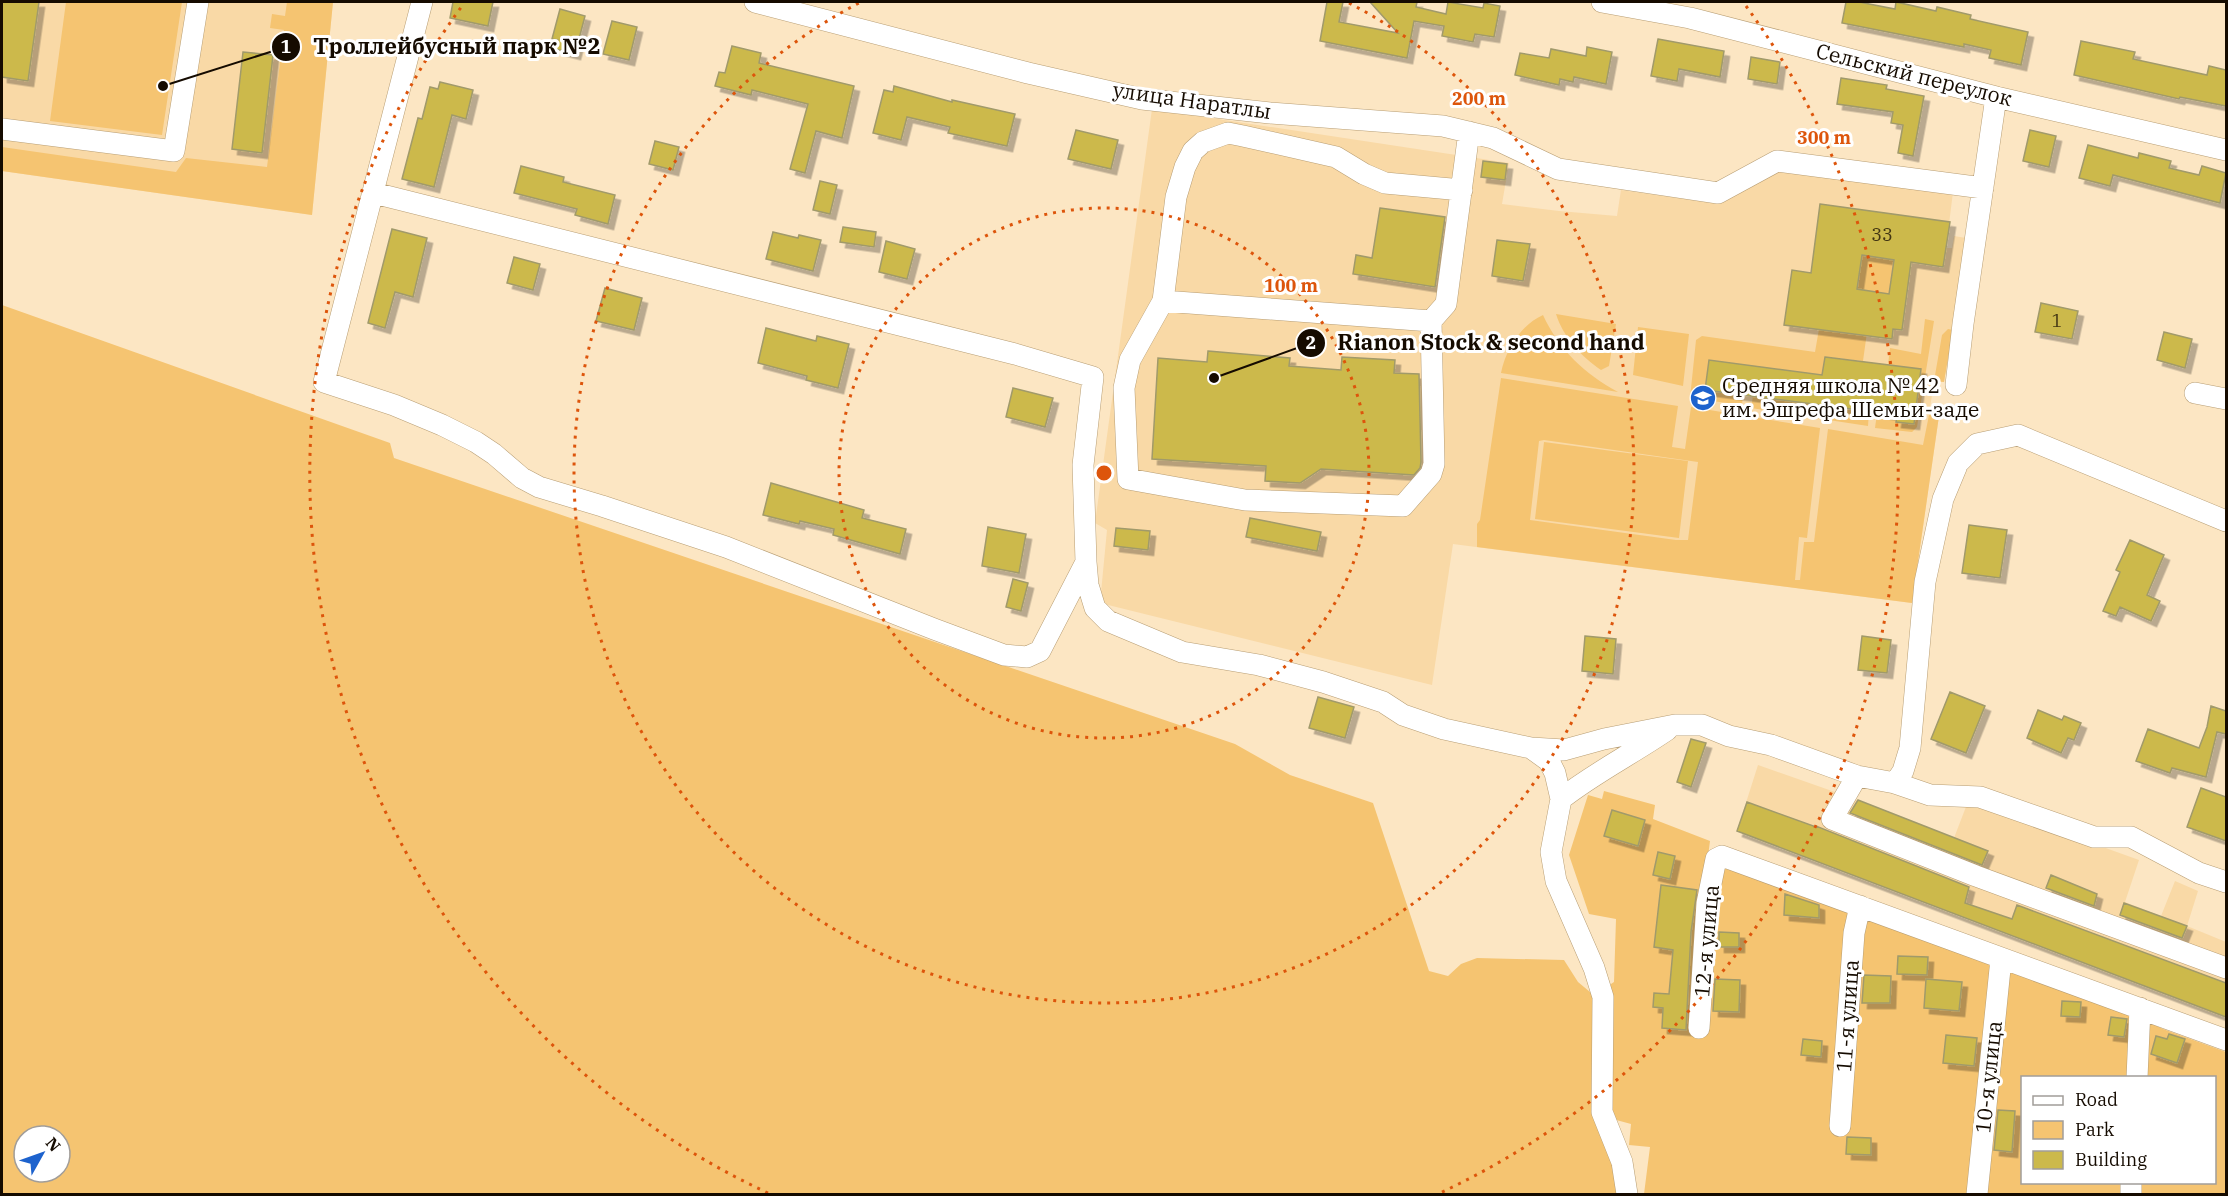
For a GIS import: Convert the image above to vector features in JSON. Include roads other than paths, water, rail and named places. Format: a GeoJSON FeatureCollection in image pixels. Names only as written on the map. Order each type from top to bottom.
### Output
{"type":"FeatureCollection","features":[{"type":"Feature","properties":{"kind":"street"},"geometry":{"type":"LineString","coordinates":[[2,129],[174,151],[198,2]]}},
{"type":"Feature","properties":{"kind":"street"},"geometry":{"type":"LineString","coordinates":[[422,2],[324,382],[352,390],[442,424],[476,442],[522,478],[539,487],[726,548],[1004,655],[1026,657],[1040,651],[1086,561]]}},
{"type":"Feature","properties":{"kind":"street","name":"улица Наратлы"},"geometry":{"type":"LineString","coordinates":[[755,2],[1017,70],[1142,99],[1270,113],[1443,126],[1512,146],[1558,169],[1718,193],[1777,161],[1983,188]]}},
{"type":"Feature","properties":{"kind":"street","name":"Сельский переулок"},"geometry":{"type":"LineString","coordinates":[[1602,2],[1690,18],[1996,97],[2226,150]]}},
{"type":"Feature","properties":{"kind":"street"},"geometry":{"type":"LineString","coordinates":[[1956,386],[1996,97]]}},
{"type":"Feature","properties":{"kind":"street"},"geometry":{"type":"LineString","coordinates":[[1462,190],[1385,183],[1364,174],[1336,157],[1228,133],[1203,142],[1193,151],[1185,167],[1176,197],[1163,302],[1130,360],[1124,388],[1128,479],[1245,500],[1403,506],[1431,474],[1434,464],[1431,321],[1446,304],[1462,190],[1469,132]]}},
{"type":"Feature","properties":{"kind":"street"},"geometry":{"type":"LineString","coordinates":[[374,193],[1015,354],[1093,377],[1083,465],[1088,585],[1095,608],[1108,621],[1182,652],[1259,664],[1383,702],[1403,715],[1444,729],[1531,748],[1564,750],[1604,739],[1675,725],[1702,725],[1729,736],[1771,745],[1857,776],[1895,783],[1930,795],[1980,797],[2094,837],[2131,837],[2199,873],[2226,882]]}},
{"type":"Feature","properties":{"kind":"street"},"geometry":{"type":"LineString","coordinates":[[1163,302],[1431,321]]}},
{"type":"Feature","properties":{"kind":"street"},"geometry":{"type":"LineString","coordinates":[[2195,393],[2226,399]]}},
{"type":"Feature","properties":{"kind":"street"},"geometry":{"type":"LineString","coordinates":[[1895,783],[1903,771],[1910,748],[1926,582],[1943,499],[1958,463],[1977,444],[2018,435],[2226,521]]}},
{"type":"Feature","properties":{"kind":"street"},"geometry":{"type":"LineString","coordinates":[[1561,799],[1588,778],[1633,753],[1675,725]]}},
{"type":"Feature","properties":{"kind":"street"},"geometry":{"type":"LineString","coordinates":[[1531,748],[1549,761],[1555,773],[1561,799],[1551,852],[1556,881],[1594,968],[1603,997],[1602,1112],[1622,1162],[1627,1194]]}},
{"type":"Feature","properties":{"kind":"street"},"geometry":{"type":"LineString","coordinates":[[1857,776],[1832,819],[1976,876],[2226,968]]}},
{"type":"Feature","properties":{"kind":"street","name":"12-я улица"},"geometry":{"type":"LineString","coordinates":[[1699,1028],[1707,903],[1716,859],[1719,856],[1860,906]]}},
{"type":"Feature","properties":{"kind":"street"},"geometry":{"type":"LineString","coordinates":[[1860,906],[2226,1040]]}},
{"type":"Feature","properties":{"kind":"street","name":"11-я улица"},"geometry":{"type":"LineString","coordinates":[[1840,1126],[1854,933],[1860,906]]}},
{"type":"Feature","properties":{"kind":"street","name":"10-я улица"},"geometry":{"type":"LineString","coordinates":[[1977,1194],[2001,959]]}},
{"type":"Feature","properties":{"kind":"street"},"geometry":{"type":"LineString","coordinates":[[2137,1076],[2140,1008]]}},
{"type":"Feature","properties":{"kind":"place","name":"Троллейбусный парк №2"},"geometry":{"type":"Point","coordinates":[163,86]}},
{"type":"Feature","properties":{"kind":"place","name":"Rianon Stock & second hand"},"geometry":{"type":"Point","coordinates":[1214,378]}},
{"type":"Feature","properties":{"kind":"place","name":"Средняя школа № 42 им. Эшрефа Шемьи-заде"},"geometry":{"type":"Point","coordinates":[1703,398]}}]}
